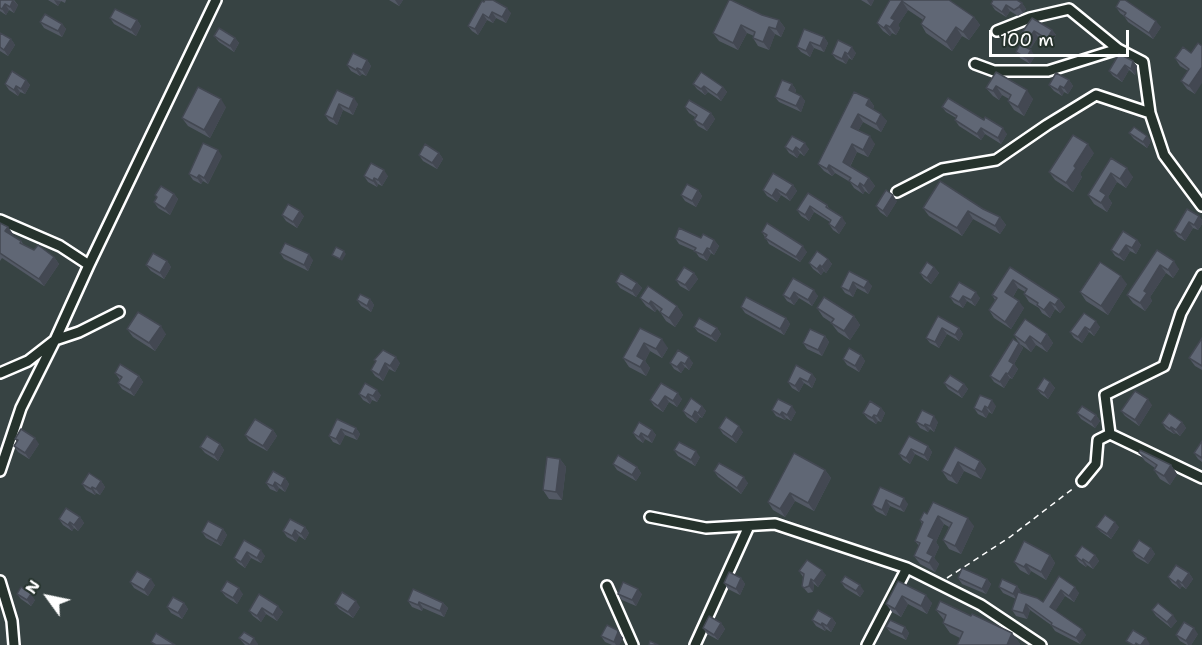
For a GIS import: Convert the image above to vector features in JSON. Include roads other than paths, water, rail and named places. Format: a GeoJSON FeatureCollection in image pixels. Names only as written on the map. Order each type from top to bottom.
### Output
{"type":"FeatureCollection","features":[{"type":"Feature","properties":{"kind":"street"},"geometry":{"type":"LineString","coordinates":[[0,471],[21,408],[216,0]]}},
{"type":"Feature","properties":{"kind":"street"},"geometry":{"type":"LineString","coordinates":[[997,30],[1030,18],[1069,9],[1118,49],[1143,62],[1150,113],[1164,155],[1202,206]]}},
{"type":"Feature","properties":{"kind":"street"},"geometry":{"type":"LineString","coordinates":[[975,64],[994,71],[1048,71],[1118,49]]}},
{"type":"Feature","properties":{"kind":"street"},"geometry":{"type":"LineString","coordinates":[[897,192],[942,169],[996,160],[1096,95],[1150,113]]}},
{"type":"Feature","properties":{"kind":"street"},"geometry":{"type":"LineString","coordinates":[[0,220],[60,246],[89,265]]}},
{"type":"Feature","properties":{"kind":"street"},"geometry":{"type":"LineString","coordinates":[[1110,434],[1106,395],[1164,366],[1181,312],[1202,275]]}},
{"type":"Feature","properties":{"kind":"street"},"geometry":{"type":"LineString","coordinates":[[0,373],[28,361],[55,340],[79,332],[119,312]]}},
{"type":"Feature","properties":{"kind":"street"},"geometry":{"type":"LineString","coordinates":[[1110,434],[1202,478]]}},
{"type":"Feature","properties":{"kind":"street"},"geometry":{"type":"LineString","coordinates":[[1082,481],[1096,464],[1098,440],[1110,434]]}},
{"type":"Feature","properties":{"kind":"street"},"geometry":{"type":"LineString","coordinates":[[650,517],[706,528],[775,524],[908,568],[981,605],[1041,645]]}},
{"type":"Feature","properties":{"kind":"street"},"geometry":{"type":"LineString","coordinates":[[695,645],[749,525]]}},
{"type":"Feature","properties":{"kind":"street"},"geometry":{"type":"LineString","coordinates":[[867,645],[908,568]]}},
{"type":"Feature","properties":{"kind":"street"},"geometry":{"type":"LineString","coordinates":[[0,581],[12,621],[14,645]]}},
{"type":"Feature","properties":{"kind":"street"},"geometry":{"type":"LineString","coordinates":[[607,586],[633,645]]}}]}
